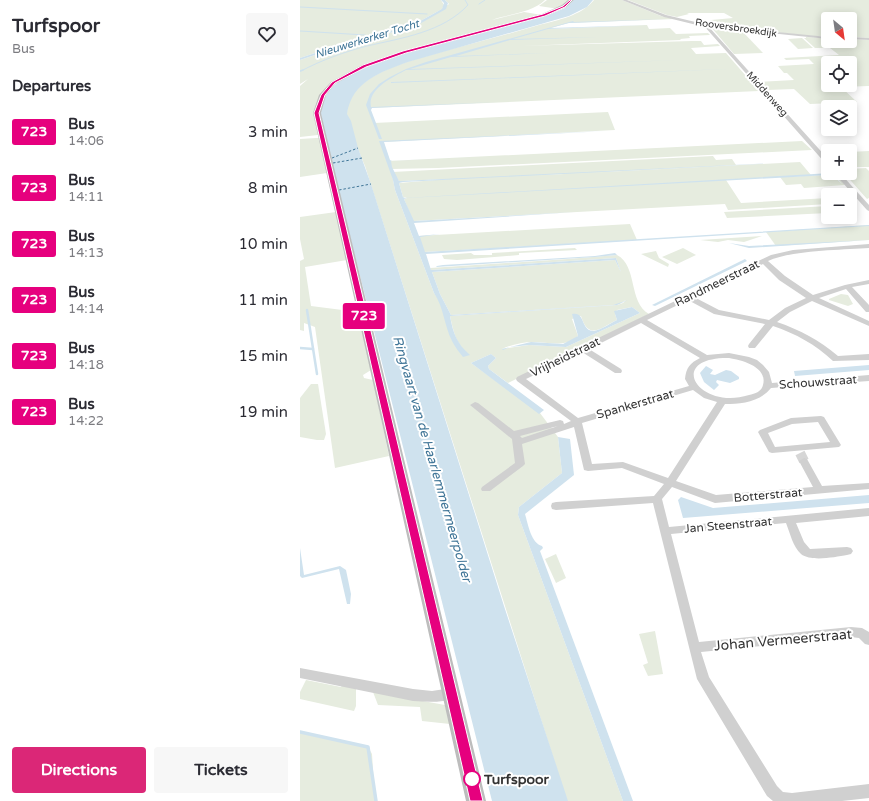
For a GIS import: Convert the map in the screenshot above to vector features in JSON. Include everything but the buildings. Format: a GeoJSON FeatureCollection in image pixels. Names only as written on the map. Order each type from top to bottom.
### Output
{"type":"FeatureCollection","features":[{"type":"Feature","properties":{"kind":"street"},"geometry":{"type":"LineString","coordinates":[[476,801],[316,113],[323,95],[334,83],[364,66],[405,52],[544,15],[564,6],[571,0]]}},
{"type":"Feature","properties":{"kind":"street","name":"Rooversbroekdijk"},"geometry":{"type":"LineString","coordinates":[[624,0],[665,16],[708,26],[821,37]]}},
{"type":"Feature","properties":{"kind":"street","name":"Middenweg"},"geometry":{"type":"LineString","coordinates":[[708,26],[707,27],[712,33],[821,155]]}},
{"type":"Feature","properties":{"kind":"street"},"geometry":{"type":"LineString","coordinates":[[857,38],[869,39]]}},
{"type":"Feature","properties":{"kind":"street"},"geometry":{"type":"LineString","coordinates":[[842,180],[869,209]]}},
{"type":"Feature","properties":{"kind":"street","name":"Randmeerstraat"},"geometry":{"type":"LineString","coordinates":[[642,320],[763,260],[783,254],[869,246]]}},
{"type":"Feature","properties":{"kind":"street"},"geometry":{"type":"LineString","coordinates":[[763,260],[782,278],[813,299],[869,324]]}},
{"type":"Feature","properties":{"kind":"street"},"geometry":{"type":"LineString","coordinates":[[744,359],[750,348],[771,323],[788,309],[848,287],[869,282]]}},
{"type":"Feature","properties":{"kind":"street"},"geometry":{"type":"LineString","coordinates":[[848,287],[869,310]]}},
{"type":"Feature","properties":{"kind":"street"},"geometry":{"type":"LineString","coordinates":[[688,297],[717,312],[771,323],[805,336],[820,345],[836,359],[869,357]]}},
{"type":"Feature","properties":{"kind":"street"},"geometry":{"type":"LineString","coordinates":[[642,320],[706,358]]}},
{"type":"Feature","properties":{"kind":"street","name":"Vrijheidstraat"},"geometry":{"type":"LineString","coordinates":[[577,421],[520,379],[642,320]]}},
{"type":"Feature","properties":{"kind":"street"},"geometry":{"type":"LineString","coordinates":[[582,348],[618,371]]}},
{"type":"Feature","properties":{"kind":"street"},"geometry":{"type":"LineString","coordinates":[[720,355],[744,359],[760,366],[765,372],[768,381],[767,386],[759,395],[745,400],[722,401],[709,397],[694,387],[689,380],[689,370],[695,363],[706,358],[720,355]]}},
{"type":"Feature","properties":{"kind":"street","name":"Schouwstraat"},"geometry":{"type":"LineString","coordinates":[[767,386],[869,378]]}},
{"type":"Feature","properties":{"kind":"street","name":"Spankerstraat"},"geometry":{"type":"LineString","coordinates":[[516,438],[562,422],[577,421],[694,387]]}},
{"type":"Feature","properties":{"kind":"street"},"geometry":{"type":"LineString","coordinates":[[556,506],[657,499],[670,483],[722,401]]}},
{"type":"Feature","properties":{"kind":"street"},"geometry":{"type":"LineString","coordinates":[[475,405],[516,438],[520,464],[486,489]]}},
{"type":"Feature","properties":{"kind":"street"},"geometry":{"type":"LineString","coordinates":[[821,419],[836,445],[820,446],[800,454],[772,450],[763,432],[791,421],[821,419]]}},
{"type":"Feature","properties":{"kind":"street"},"geometry":{"type":"LineString","coordinates":[[577,421],[588,468],[623,465],[670,483]]}},
{"type":"Feature","properties":{"kind":"street"},"geometry":{"type":"LineString","coordinates":[[800,454],[819,490]]}},
{"type":"Feature","properties":{"kind":"street","name":"Botterstraat"},"geometry":{"type":"LineString","coordinates":[[670,483],[715,499],[869,486]]}},
{"type":"Feature","properties":{"kind":"street"},"geometry":{"type":"LineString","coordinates":[[657,499],[703,679],[772,791],[780,798],[792,800],[869,791]]}},
{"type":"Feature","properties":{"kind":"street","name":"Jan Steenstraat"},"geometry":{"type":"LineString","coordinates":[[666,534],[869,512]]}},
{"type":"Feature","properties":{"kind":"street"},"geometry":{"type":"LineString","coordinates":[[790,520],[802,548],[806,552],[847,551]]}},
{"type":"Feature","properties":{"kind":"street","name":"Johan Vermeerstraat"},"geometry":{"type":"LineString","coordinates":[[694,648],[851,632],[862,633],[869,640]]}},
{"type":"Feature","properties":{"kind":"street"},"geometry":{"type":"LineString","coordinates":[[300,673],[413,695],[432,697],[451,694]]}},
{"type":"Feature","properties":{"kind":"shaded area"},"geometry":{"type":"Polygon","coordinates":[[[300,0],[441,0],[444,5],[442,9],[413,25],[345,43],[300,58],[300,0]]]}},
{"type":"Feature","properties":{"kind":"shaded area"},"geometry":{"type":"Polygon","coordinates":[[[445,0],[545,0],[533,8],[492,20],[524,12],[542,15],[351,71],[322,94],[318,135],[300,137],[300,86],[308,79],[300,84],[300,60],[348,44],[416,26],[449,4],[445,0]]]}},
{"type":"Feature","properties":{"kind":"shaded area"},"geometry":{"type":"Polygon","coordinates":[[[547,0],[570,0],[559,9],[539,6],[547,0]]]}},
{"type":"Feature","properties":{"kind":"shaded area"},"geometry":{"type":"Polygon","coordinates":[[[594,0],[622,0],[661,16],[675,19],[568,23],[548,29],[647,25],[649,29],[670,28],[676,34],[708,33],[710,35],[689,36],[690,38],[680,39],[681,40],[520,46],[692,41],[701,41],[704,45],[718,44],[720,46],[691,48],[696,54],[726,53],[759,91],[370,108],[374,123],[608,112],[615,130],[382,142],[388,161],[802,141],[812,150],[391,169],[395,190],[434,293],[439,300],[452,340],[469,355],[456,338],[450,316],[617,305],[623,303],[626,300],[619,304],[613,305],[451,315],[440,294],[432,272],[615,260],[621,272],[616,258],[431,270],[430,268],[617,255],[624,260],[628,267],[638,301],[642,308],[649,314],[508,383],[489,369],[488,366],[496,358],[491,354],[471,363],[540,413],[558,437],[562,473],[519,507],[518,515],[623,801],[567,801],[365,166],[347,114],[350,100],[356,90],[368,80],[389,68],[561,19],[576,14],[594,0]],[[632,307],[617,310],[615,314],[617,320],[596,330],[591,330],[588,328],[584,324],[581,316],[572,319],[578,336],[573,340],[557,344],[533,342],[525,343],[502,349],[529,345],[566,347],[640,313],[632,307]]]}},
{"type":"Feature","properties":{"kind":"shaded area"},"geometry":{"type":"Polygon","coordinates":[[[628,0],[869,0],[869,38],[857,37],[857,12],[821,12],[821,36],[708,24],[711,20],[733,18],[724,13],[687,13],[689,14],[677,17],[667,15],[628,0]]]}},
{"type":"Feature","properties":{"kind":"shaded area"},"geometry":{"type":"Polygon","coordinates":[[[711,27],[741,30],[763,53],[734,54],[711,27]]]}},
{"type":"Feature","properties":{"kind":"shaded area"},"geometry":{"type":"Polygon","coordinates":[[[802,38],[813,48],[798,49],[788,39],[802,38]]]}},
{"type":"Feature","properties":{"kind":"shaded area"},"geometry":{"type":"Polygon","coordinates":[[[804,38],[821,38],[821,48],[815,48],[804,38]]]}},
{"type":"Feature","properties":{"kind":"shaded area"},"geometry":{"type":"Polygon","coordinates":[[[857,39],[869,40],[869,86],[857,86],[857,56],[821,56],[821,92],[846,92],[855,100],[821,100],[821,104],[810,104],[794,89],[767,90],[759,82],[794,80],[787,73],[784,73],[778,66],[814,64],[809,59],[786,60],[784,58],[839,55],[830,48],[857,48],[857,39]]]}},
{"type":"Feature","properties":{"kind":"shaded area"},"geometry":{"type":"Polygon","coordinates":[[[319,138],[327,173],[300,177],[300,139],[319,138]]]}},
{"type":"Feature","properties":{"kind":"shaded area"},"geometry":{"type":"Polygon","coordinates":[[[869,151],[869,167],[857,167],[857,152],[869,151]]]}},
{"type":"Feature","properties":{"kind":"shaded area"},"geometry":{"type":"Polygon","coordinates":[[[713,156],[716,160],[732,159],[736,165],[545,175],[800,162],[811,175],[726,180],[741,203],[821,198],[821,204],[728,210],[725,204],[413,221],[404,199],[407,198],[403,197],[399,183],[448,179],[399,181],[392,172],[713,156]]]}},
{"type":"Feature","properties":{"kind":"shaded area"},"geometry":{"type":"Polygon","coordinates":[[[866,168],[869,171],[869,198],[867,199],[850,180],[857,180],[857,169],[866,168]]]}},
{"type":"Feature","properties":{"kind":"shaded area"},"geometry":{"type":"Polygon","coordinates":[[[821,175],[821,180],[838,180],[842,184],[839,180],[841,180],[845,185],[804,188],[801,184],[786,185],[780,177],[821,175]]]}},
{"type":"Feature","properties":{"kind":"shaded area"},"geometry":{"type":"Polygon","coordinates":[[[821,206],[821,213],[727,218],[724,212],[821,206]]]}},
{"type":"Feature","properties":{"kind":"shaded area"},"geometry":{"type":"Polygon","coordinates":[[[336,212],[347,260],[305,267],[311,306],[358,312],[371,370],[363,375],[364,378],[373,380],[389,456],[335,468],[315,327],[304,323],[304,331],[300,330],[300,261],[304,259],[300,239],[300,217],[336,212]]]}},
{"type":"Feature","properties":{"kind":"shaded area"},"geometry":{"type":"Polygon","coordinates":[[[630,224],[637,240],[424,252],[418,236],[630,224]]]}},
{"type":"Feature","properties":{"kind":"shaded area"},"geometry":{"type":"Polygon","coordinates":[[[869,225],[869,240],[776,246],[766,232],[869,225]]]}},
{"type":"Feature","properties":{"kind":"shaded area"},"geometry":{"type":"Polygon","coordinates":[[[762,236],[744,242],[728,240],[718,242],[700,240],[762,236]]]}},
{"type":"Feature","properties":{"kind":"shaded area"},"geometry":{"type":"Polygon","coordinates":[[[575,248],[577,250],[519,253],[519,255],[457,260],[444,259],[442,255],[471,253],[474,255],[492,255],[492,253],[575,248]]]}},
{"type":"Feature","properties":{"kind":"shaded area"},"geometry":{"type":"Polygon","coordinates":[[[683,248],[696,255],[677,264],[662,257],[683,248]]]}},
{"type":"Feature","properties":{"kind":"shaded area"},"geometry":{"type":"Polygon","coordinates":[[[656,251],[659,258],[669,264],[668,267],[641,254],[656,251]]]}},
{"type":"Feature","properties":{"kind":"shaded area"},"geometry":{"type":"Polygon","coordinates":[[[841,294],[848,295],[853,304],[848,306],[829,300],[841,294]]]}},
{"type":"Feature","properties":{"kind":"shaded area"},"geometry":{"type":"Polygon","coordinates":[[[311,384],[318,384],[326,434],[324,440],[300,437],[300,398],[311,384]]]}},
{"type":"Feature","properties":{"kind":"shaded area"},"geometry":{"type":"Polygon","coordinates":[[[556,554],[566,578],[556,583],[545,559],[556,554]]]}},
{"type":"Feature","properties":{"kind":"shaded area"},"geometry":{"type":"Polygon","coordinates":[[[655,631],[663,674],[648,676],[643,665],[648,663],[639,634],[655,631]]]}},
{"type":"Feature","properties":{"kind":"shaded area"},"geometry":{"type":"Polygon","coordinates":[[[306,680],[341,687],[342,685],[356,688],[356,706],[354,711],[300,699],[300,692],[306,680]]]}},
{"type":"Feature","properties":{"kind":"shaded area"},"geometry":{"type":"Polygon","coordinates":[[[373,692],[445,705],[450,724],[422,721],[420,707],[378,705],[373,692]]]}},
{"type":"Feature","properties":{"kind":"shaded area"},"geometry":{"type":"Polygon","coordinates":[[[300,733],[368,747],[372,754],[375,801],[300,801],[300,733]]]}},
{"type":"Feature","properties":{"kind":"water"},"geometry":{"type":"Polygon","coordinates":[[[441,0],[445,0],[448,3],[446,9],[416,26],[348,44],[300,60],[300,58],[345,43],[413,25],[442,9],[444,3],[441,0]]]}},
{"type":"Feature","properties":{"kind":"water","name":"Ringvaart van de Haarlemmermeerpolder"},"geometry":{"type":"Polygon","coordinates":[[[574,0],[593,0],[587,7],[569,16],[408,62],[378,74],[369,79],[355,93],[347,114],[351,121],[358,148],[371,184],[504,606],[568,801],[492,801],[340,196],[321,109],[323,101],[330,89],[348,75],[372,63],[400,54],[551,14],[565,8],[574,0]]]}},
{"type":"Feature","properties":{"kind":"water"},"geometry":{"type":"Polygon","coordinates":[[[668,19],[569,23],[550,28],[648,25],[548,29],[513,39],[598,37],[510,40],[456,56],[548,53],[451,57],[410,69],[680,60],[406,70],[388,80],[377,89],[371,101],[371,107],[498,102],[372,108],[371,110],[382,139],[379,139],[366,105],[370,94],[379,84],[406,69],[426,62],[573,21],[668,19]]]}},
{"type":"Feature","properties":{"kind":"water"},"geometry":{"type":"Polygon","coordinates":[[[727,69],[391,83],[391,82],[727,69]]]}},
{"type":"Feature","properties":{"kind":"water"},"geometry":{"type":"Polygon","coordinates":[[[607,131],[384,142],[390,160],[392,161],[392,167],[399,181],[818,161],[399,183],[403,197],[405,198],[821,174],[821,175],[404,199],[414,221],[575,212],[414,223],[419,236],[440,234],[420,237],[425,252],[869,226],[426,254],[431,270],[616,258],[621,272],[615,260],[432,272],[440,294],[451,315],[613,305],[628,300],[617,305],[450,316],[456,338],[470,355],[463,357],[449,335],[440,305],[434,293],[395,190],[393,180],[379,141],[607,131]]]}},
{"type":"Feature","properties":{"kind":"water"},"geometry":{"type":"Polygon","coordinates":[[[869,240],[749,248],[729,243],[749,246],[869,240]]]}},
{"type":"Feature","properties":{"kind":"water"},"geometry":{"type":"Polygon","coordinates":[[[615,253],[617,255],[436,267],[443,265],[595,256],[615,253]]]}},
{"type":"Feature","properties":{"kind":"water"},"geometry":{"type":"Polygon","coordinates":[[[745,259],[747,261],[655,306],[652,305],[745,259]]]}},
{"type":"Feature","properties":{"kind":"water"},"geometry":{"type":"Polygon","coordinates":[[[632,307],[640,313],[566,347],[529,345],[511,347],[531,342],[563,344],[578,336],[572,314],[579,315],[587,328],[594,331],[617,320],[614,311],[632,307]]]}},
{"type":"Feature","properties":{"kind":"water"},"geometry":{"type":"Polygon","coordinates":[[[491,354],[496,358],[488,366],[489,369],[544,410],[539,414],[471,363],[491,354]]]}},
{"type":"Feature","properties":{"kind":"water"},"geometry":{"type":"Polygon","coordinates":[[[869,365],[869,370],[795,376],[794,371],[869,365]]]}},
{"type":"Feature","properties":{"kind":"water"},"geometry":{"type":"Polygon","coordinates":[[[706,366],[713,370],[710,374],[715,375],[726,370],[731,371],[739,377],[739,379],[730,383],[717,380],[716,382],[719,385],[714,390],[704,382],[700,373],[706,366]]]}},
{"type":"Feature","properties":{"kind":"water"},"geometry":{"type":"Polygon","coordinates":[[[558,437],[570,439],[574,475],[525,514],[535,541],[543,548],[540,551],[633,801],[623,801],[518,515],[519,507],[562,473],[558,437]]]}},
{"type":"Feature","properties":{"kind":"water"},"geometry":{"type":"Polygon","coordinates":[[[869,495],[869,503],[683,518],[678,500],[681,497],[713,508],[869,495]]]}},
{"type":"Feature","properties":{"kind":"water"},"geometry":{"type":"Polygon","coordinates":[[[300,548],[304,575],[340,566],[346,570],[351,594],[350,604],[347,604],[339,569],[302,578],[300,576],[300,548]]]}},
{"type":"Feature","properties":{"kind":"waterway","name":"Nieuwerkerker Tocht"},"geometry":{"type":"LineString","coordinates":[[301,71],[350,51],[408,37],[434,28],[447,22],[468,5],[465,0]]}},
{"type":"Feature","properties":{"kind":"waterway"},"geometry":{"type":"LineString","coordinates":[[479,4],[485,0]]}},
{"type":"Feature","properties":{"kind":"waterway","name":"Nieuwerkerker Tocht"},"geometry":{"type":"LineString","coordinates":[[300,7],[427,14]]}},
{"type":"Feature","properties":{"kind":"waterway","name":"Nieuwerkerker Tocht"},"geometry":{"type":"LineString","coordinates":[[300,31],[365,35]]}},
{"type":"Feature","properties":{"kind":"waterway"},"geometry":{"type":"LineString","coordinates":[[307,310],[317,374]]}},
{"type":"Feature","properties":{"kind":"waterway"},"geometry":{"type":"LineString","coordinates":[[300,348],[313,349]]}},
{"type":"Feature","properties":{"kind":"waterway"},"geometry":{"type":"LineString","coordinates":[[300,732],[368,747],[376,801]]}},
{"type":"Feature","properties":{"kind":"ferry route"},"geometry":{"type":"LineString","coordinates":[[332,158],[358,148]]}},
{"type":"Feature","properties":{"kind":"ferry route"},"geometry":{"type":"LineString","coordinates":[[333,163],[362,158]]}},
{"type":"Feature","properties":{"kind":"ferry route"},"geometry":{"type":"LineString","coordinates":[[339,190],[371,184]]}},
{"type":"Feature","properties":{"kind":"tunnel"},"geometry":{"type":"LineString","coordinates":[[800,453],[804,461]]}},
{"type":"Feature","properties":{"kind":"bus line","name":"723"},"geometry":{"type":"LineString","coordinates":[[477,801],[316,113],[323,95],[334,83],[347,74],[364,66],[405,52],[544,15],[564,6],[571,0]]}},
{"type":"Feature","properties":{"kind":"place","name":"Turfspoor"},"geometry":{"type":"Point","coordinates":[472,779]}}]}
